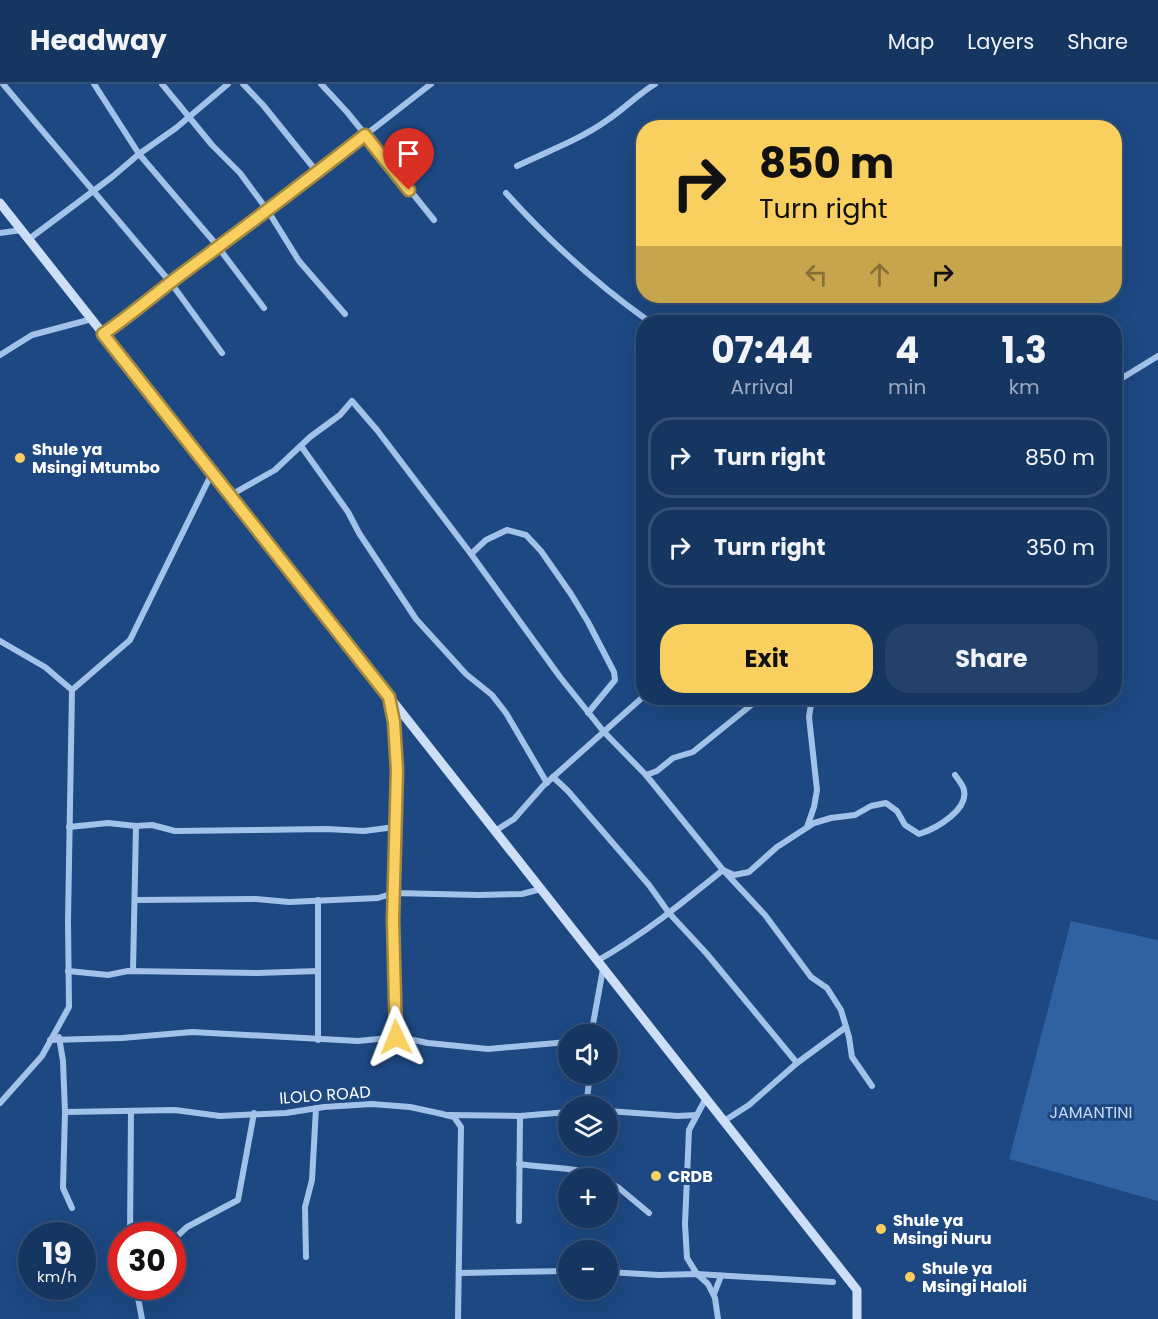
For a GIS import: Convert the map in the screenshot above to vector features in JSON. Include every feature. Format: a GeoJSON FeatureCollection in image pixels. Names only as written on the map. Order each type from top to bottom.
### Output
{"type":"FeatureCollection","features":[{"type":"Feature","properties":{"kind":"street"},"geometry":{"type":"LineString","coordinates":[[3,84],[171,283],[222,353]]}},
{"type":"Feature","properties":{"kind":"street"},"geometry":{"type":"LineString","coordinates":[[94,84],[139,154],[219,248],[264,308]]}},
{"type":"Feature","properties":{"kind":"street"},"geometry":{"type":"LineString","coordinates":[[162,84],[212,145],[240,173],[268,211],[299,261],[345,314]]}},
{"type":"Feature","properties":{"kind":"street"},"geometry":{"type":"LineString","coordinates":[[29,239],[176,128],[228,84]]}},
{"type":"Feature","properties":{"kind":"street"},"geometry":{"type":"LineString","coordinates":[[243,84],[317,172]]}},
{"type":"Feature","properties":{"kind":"street"},"geometry":{"type":"LineString","coordinates":[[321,84],[347,112],[434,220]]}},
{"type":"Feature","properties":{"kind":"street"},"geometry":{"type":"LineString","coordinates":[[103,334],[268,211],[431,84]]}},
{"type":"Feature","properties":{"kind":"street"},"geometry":{"type":"LineString","coordinates":[[517,166],[606,121],[640,93],[655,84]]}},
{"type":"Feature","properties":{"kind":"street"},"geometry":{"type":"LineString","coordinates":[[506,194],[568,258],[610,294],[640,315]]}},
{"type":"Feature","properties":{"kind":"street"},"geometry":{"type":"LineString","coordinates":[[0,203],[857,1290],[857,1319]]}},
{"type":"Feature","properties":{"kind":"street"},"geometry":{"type":"LineString","coordinates":[[0,233],[22,230]]}},
{"type":"Feature","properties":{"kind":"street"},"geometry":{"type":"LineString","coordinates":[[0,355],[32,335],[92,319]]}},
{"type":"Feature","properties":{"kind":"street"},"geometry":{"type":"LineString","coordinates":[[1122,378],[1158,356]]}},
{"type":"Feature","properties":{"kind":"street"},"geometry":{"type":"LineString","coordinates":[[230,496],[274,470],[310,437],[340,415],[352,401],[377,430],[471,554],[588,713],[646,775],[723,870],[765,915],[811,977],[827,988],[841,1010],[852,1057],[872,1086]]}},
{"type":"Feature","properties":{"kind":"street"},"geometry":{"type":"LineString","coordinates":[[301,446],[348,512],[359,533],[416,619],[466,674],[492,694],[506,713],[547,783]]}},
{"type":"Feature","properties":{"kind":"street"},"geometry":{"type":"LineString","coordinates":[[0,1103],[42,1056],[69,1007],[72,690],[130,640],[212,473]]}},
{"type":"Feature","properties":{"kind":"street"},"geometry":{"type":"LineString","coordinates":[[471,554],[486,540],[507,530],[526,535],[541,550],[588,622],[614,672],[615,680],[588,713]]}},
{"type":"Feature","properties":{"kind":"street"},"geometry":{"type":"LineString","coordinates":[[0,641],[45,667],[72,690]]}},
{"type":"Feature","properties":{"kind":"street"},"geometry":{"type":"LineString","coordinates":[[389,697],[394,722],[397,770],[394,893],[396,1037]]}},
{"type":"Feature","properties":{"kind":"street"},"geometry":{"type":"LineString","coordinates":[[495,831],[514,819],[553,777],[636,703]]}},
{"type":"Feature","properties":{"kind":"street"},"geometry":{"type":"LineString","coordinates":[[646,775],[657,771],[673,758],[693,752],[751,705]]}},
{"type":"Feature","properties":{"kind":"street"},"geometry":{"type":"LineString","coordinates":[[807,827],[817,790],[809,717],[811,705]]}},
{"type":"Feature","properties":{"kind":"street"},"geometry":{"type":"LineString","coordinates":[[723,870],[734,874],[749,872],[777,847],[814,823],[855,815],[871,806],[886,803],[897,811],[905,825],[918,834],[933,830],[950,817],[963,802],[964,789],[955,775]]}},
{"type":"Feature","properties":{"kind":"street"},"geometry":{"type":"LineString","coordinates":[[553,777],[568,791],[649,885],[669,913],[707,954],[797,1063]]}},
{"type":"Feature","properties":{"kind":"street"},"geometry":{"type":"LineString","coordinates":[[69,826],[108,823],[152,825],[175,831],[364,831],[395,827]]}},
{"type":"Feature","properties":{"kind":"street"},"geometry":{"type":"LineString","coordinates":[[133,971],[136,826]]}},
{"type":"Feature","properties":{"kind":"street"},"geometry":{"type":"LineString","coordinates":[[592,1024],[600,964],[723,870]]}},
{"type":"Feature","properties":{"kind":"street"},"geometry":{"type":"LineString","coordinates":[[135,900],[237,899],[289,902],[378,898],[394,893],[478,896],[522,894],[541,889]]}},
{"type":"Feature","properties":{"kind":"street"},"geometry":{"type":"LineString","coordinates":[[318,900],[318,1040]]}},
{"type":"Feature","properties":{"kind":"street"},"geometry":{"type":"LineString","coordinates":[[68,971],[108,975],[133,971],[258,974],[318,971]]}},
{"type":"Feature","properties":{"kind":"street"},"geometry":{"type":"LineString","coordinates":[[724,1121],[749,1105],[797,1063],[846,1027]]}},
{"type":"Feature","properties":{"kind":"street"},"geometry":{"type":"LineString","coordinates":[[57,1028],[63,1061],[65,1112],[63,1188],[72,1209]]}},
{"type":"Feature","properties":{"kind":"street"},"geometry":{"type":"LineString","coordinates":[[50,1040],[122,1038],[192,1032],[358,1041],[396,1037],[463,1048],[488,1049],[558,1043]]}},
{"type":"Feature","properties":{"kind":"street"},"geometry":{"type":"LineString","coordinates":[[706,1098],[689,1130],[685,1224],[687,1258],[714,1294],[718,1319]]}},
{"type":"Feature","properties":{"kind":"street","name":"ILOLO ROAD"},"geometry":{"type":"LineString","coordinates":[[65,1112],[175,1110],[220,1116],[286,1113],[316,1108],[372,1104],[410,1107],[447,1115],[520,1116],[558,1113]]}},
{"type":"Feature","properties":{"kind":"street"},"geometry":{"type":"LineString","coordinates":[[306,1257],[305,1208],[312,1180],[316,1108]]}},
{"type":"Feature","properties":{"kind":"street"},"geometry":{"type":"LineString","coordinates":[[130,1222],[131,1111]]}},
{"type":"Feature","properties":{"kind":"street"},"geometry":{"type":"LineString","coordinates":[[618,1111],[678,1116],[697,1115]]}},
{"type":"Feature","properties":{"kind":"street"},"geometry":{"type":"LineString","coordinates":[[186,1228],[238,1200],[254,1113]]}},
{"type":"Feature","properties":{"kind":"street"},"geometry":{"type":"LineString","coordinates":[[447,1115],[454,1118],[461,1127],[458,1319]]}},
{"type":"Feature","properties":{"kind":"street"},"geometry":{"type":"LineString","coordinates":[[519,1221],[520,1116]]}},
{"type":"Feature","properties":{"kind":"street"},"geometry":{"type":"LineString","coordinates":[[519,1164],[561,1168]]}},
{"type":"Feature","properties":{"kind":"street"},"geometry":{"type":"LineString","coordinates":[[618,1187],[649,1213]]}},
{"type":"Feature","properties":{"kind":"street"},"geometry":{"type":"LineString","coordinates":[[460,1273],[558,1271]]}},
{"type":"Feature","properties":{"kind":"street"},"geometry":{"type":"LineString","coordinates":[[618,1272],[697,1274],[833,1282]]}},
{"type":"Feature","properties":{"kind":"street"},"geometry":{"type":"LineString","coordinates":[[714,1294],[721,1276]]}},
{"type":"Feature","properties":{"kind":"street"},"geometry":{"type":"LineString","coordinates":[[138,1300],[142,1319]]}},
{"type":"Feature","properties":{"kind":"green space","name":"JAMANTINI"},"geometry":{"type":"Polygon","coordinates":[[[1071,921],[1158,940],[1158,1201],[1009,1159],[1071,921]]]}},
{"type":"Feature","properties":{"kind":"place","name":"Shule ya Msingi Mtumbo"},"geometry":{"type":"Point","coordinates":[20,458]}},
{"type":"Feature","properties":{"kind":"place","name":"CRDB"},"geometry":{"type":"Point","coordinates":[656,1176]}},
{"type":"Feature","properties":{"kind":"place","name":"Shule ya Msingi Nuru"},"geometry":{"type":"Point","coordinates":[881,1229]}},
{"type":"Feature","properties":{"kind":"place","name":"Shule ya Msingi Haloli"},"geometry":{"type":"Point","coordinates":[910,1277]}},
{"type":"Feature","properties":{"kind":"route"},"geometry":{"type":"LineString","coordinates":[[396,1037],[393,920],[397,770],[394,722],[389,697],[103,334],[278,204],[365,135],[409,190]]}}]}
